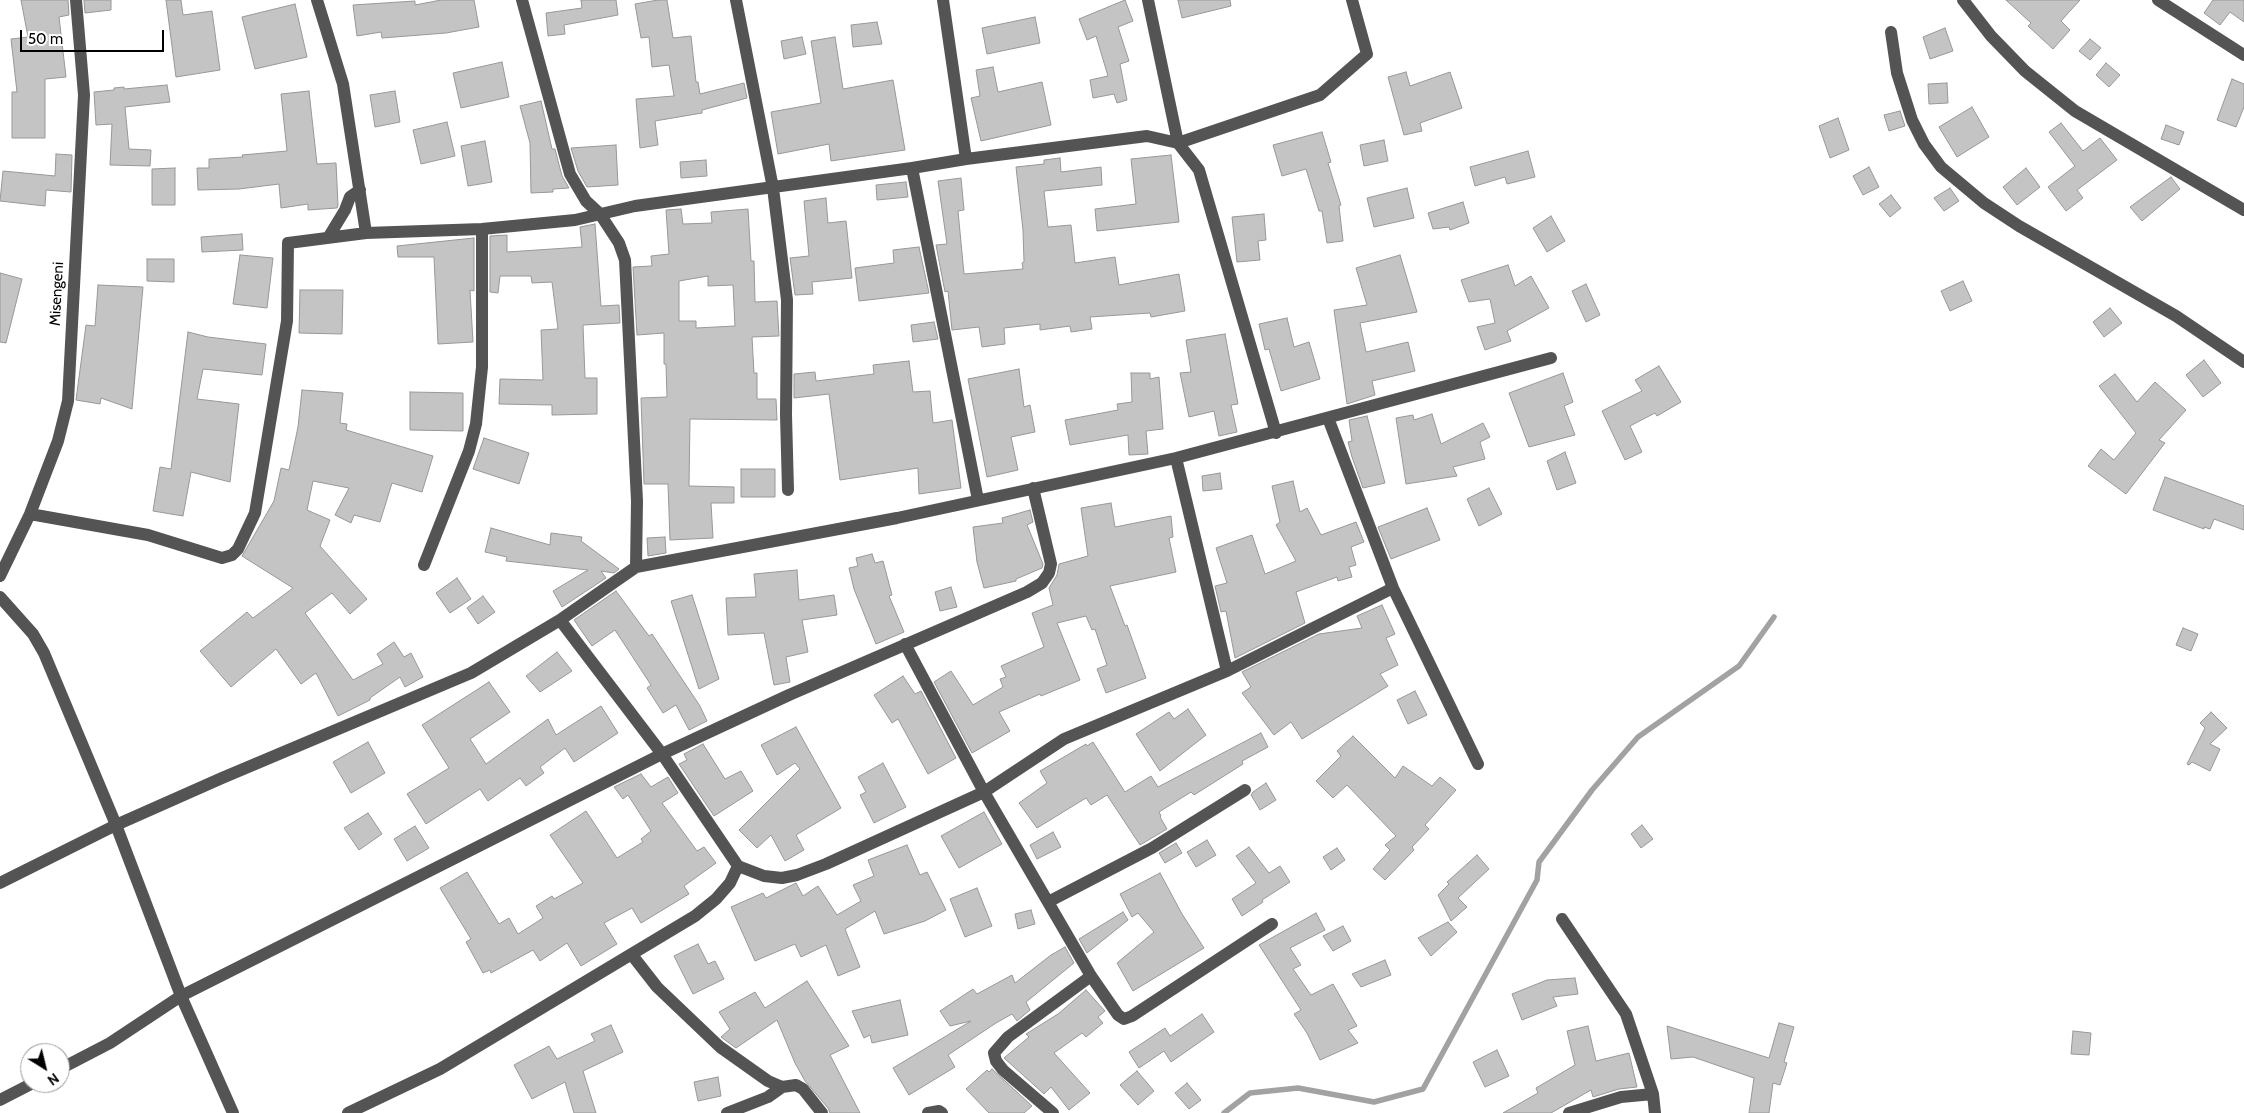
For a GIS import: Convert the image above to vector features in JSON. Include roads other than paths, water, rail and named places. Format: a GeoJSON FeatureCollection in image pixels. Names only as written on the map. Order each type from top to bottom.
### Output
{"type":"FeatureCollection","features":[{"type":"Feature","properties":{"kind":"street","name":"Misengeni"},"geometry":{"type":"LineString","coordinates":[[0,576],[30,514],[58,441],[68,401],[84,95],[76,0]]}},
{"type":"Feature","properties":{"kind":"street"},"geometry":{"type":"LineString","coordinates":[[317,0],[343,84],[366,233]]}},
{"type":"Feature","properties":{"kind":"street"},"geometry":{"type":"LineString","coordinates":[[522,0],[570,174],[586,201],[600,214],[619,243],[625,260],[628,278],[638,501],[636,567]]}},
{"type":"Feature","properties":{"kind":"street"},"geometry":{"type":"LineString","coordinates":[[736,0],[773,188],[787,300],[786,415],[788,490]]}},
{"type":"Feature","properties":{"kind":"street"},"geometry":{"type":"LineString","coordinates":[[943,0],[966,158]]}},
{"type":"Feature","properties":{"kind":"street"},"geometry":{"type":"LineString","coordinates":[[1148,0],[1178,143],[1199,170],[1276,433]]}},
{"type":"Feature","properties":{"kind":"street"},"geometry":{"type":"LineString","coordinates":[[30,514],[148,535],[222,558],[232,555],[238,549],[255,513],[287,322],[288,243],[366,233],[482,229],[575,220],[635,206],[912,168],[966,158],[1147,136],[1178,143],[1320,94],[1367,54],[1352,0]]}},
{"type":"Feature","properties":{"kind":"street"},"geometry":{"type":"LineString","coordinates":[[1963,0],[1991,36],[2025,71],[2068,106],[2244,210]]}},
{"type":"Feature","properties":{"kind":"street"},"geometry":{"type":"LineString","coordinates":[[2158,0],[2244,55]]}},
{"type":"Feature","properties":{"kind":"street"},"geometry":{"type":"LineString","coordinates":[[1891,32],[1898,72],[1912,120],[1924,144],[1941,168],[1984,203],[2019,226],[2176,316],[2244,362]]}},
{"type":"Feature","properties":{"kind":"street"},"geometry":{"type":"LineString","coordinates":[[912,168],[978,500]]}},
{"type":"Feature","properties":{"kind":"street"},"geometry":{"type":"LineString","coordinates":[[328,238],[350,198],[360,190]]}},
{"type":"Feature","properties":{"kind":"street"},"geometry":{"type":"LineString","coordinates":[[424,565],[469,451],[476,424],[482,366],[482,229]]}},
{"type":"Feature","properties":{"kind":"street"},"geometry":{"type":"LineString","coordinates":[[0,883],[116,825],[471,673],[560,620],[636,567],[896,518],[1176,458],[1276,433],[1551,358]]}},
{"type":"Feature","properties":{"kind":"street"},"geometry":{"type":"LineString","coordinates":[[1328,418],[1394,588],[1478,764]]}},
{"type":"Feature","properties":{"kind":"street"},"geometry":{"type":"LineString","coordinates":[[1176,458],[1227,671]]}},
{"type":"Feature","properties":{"kind":"street"},"geometry":{"type":"LineString","coordinates":[[70,1064],[110,1043],[181,996],[662,754],[905,644],[1027,592],[1042,582],[1049,573],[1051,564],[1033,488]]}},
{"type":"Feature","properties":{"kind":"street"},"geometry":{"type":"LineString","coordinates":[[560,620],[662,754],[738,866],[764,876],[782,878],[797,875],[984,792],[1064,739],[1227,671],[1394,588]]}},
{"type":"Feature","properties":{"kind":"street"},"geometry":{"type":"LineString","coordinates":[[0,597],[32,634],[44,653],[116,825],[181,996],[233,1113]]}},
{"type":"Feature","properties":{"kind":"street"},"geometry":{"type":"LineString","coordinates":[[905,644],[984,792],[1091,976],[1118,1015],[1124,1019],[1132,1016],[1272,924]]}},
{"type":"Feature","properties":{"kind":"street"},"geometry":{"type":"LineString","coordinates":[[1048,902],[1152,848],[1245,790]]}},
{"type":"Feature","properties":{"kind":"street"},"geometry":{"type":"LineString","coordinates":[[348,1113],[440,1069],[694,916],[716,899],[730,883],[738,866]]}},
{"type":"Feature","properties":{"kind":"street"},"geometry":{"type":"LineString","coordinates":[[1562,919],[1626,1014],[1652,1094],[1655,1113]]}},
{"type":"Feature","properties":{"kind":"street"},"geometry":{"type":"LineString","coordinates":[[632,954],[657,987],[720,1046],[768,1081],[782,1087]]}},
{"type":"Feature","properties":{"kind":"street"},"geometry":{"type":"LineString","coordinates":[[1053,1113],[1003,1070],[996,1061],[994,1054],[1008,1037],[1091,976]]}},
{"type":"Feature","properties":{"kind":"street"},"geometry":{"type":"LineString","coordinates":[[727,1113],[768,1097],[782,1087],[796,1085],[803,1089],[822,1113]]}},
{"type":"Feature","properties":{"kind":"street"},"geometry":{"type":"LineString","coordinates":[[0,1100],[20,1090]]}},
{"type":"Feature","properties":{"kind":"street"},"geometry":{"type":"LineString","coordinates":[[1569,1113],[1621,1097],[1652,1094]]}},
{"type":"Feature","properties":{"kind":"street"},"geometry":{"type":"LineString","coordinates":[[928,1113],[939,1111],[942,1113]]}},
{"type":"Feature","properties":{"kind":"waterway"},"geometry":{"type":"LineString","coordinates":[[1224,1113],[1250,1093],[1298,1088],[1374,1102],[1423,1089],[1537,880],[1539,862],[1592,790],[1638,737],[1739,666],[1774,617]]}}]}
